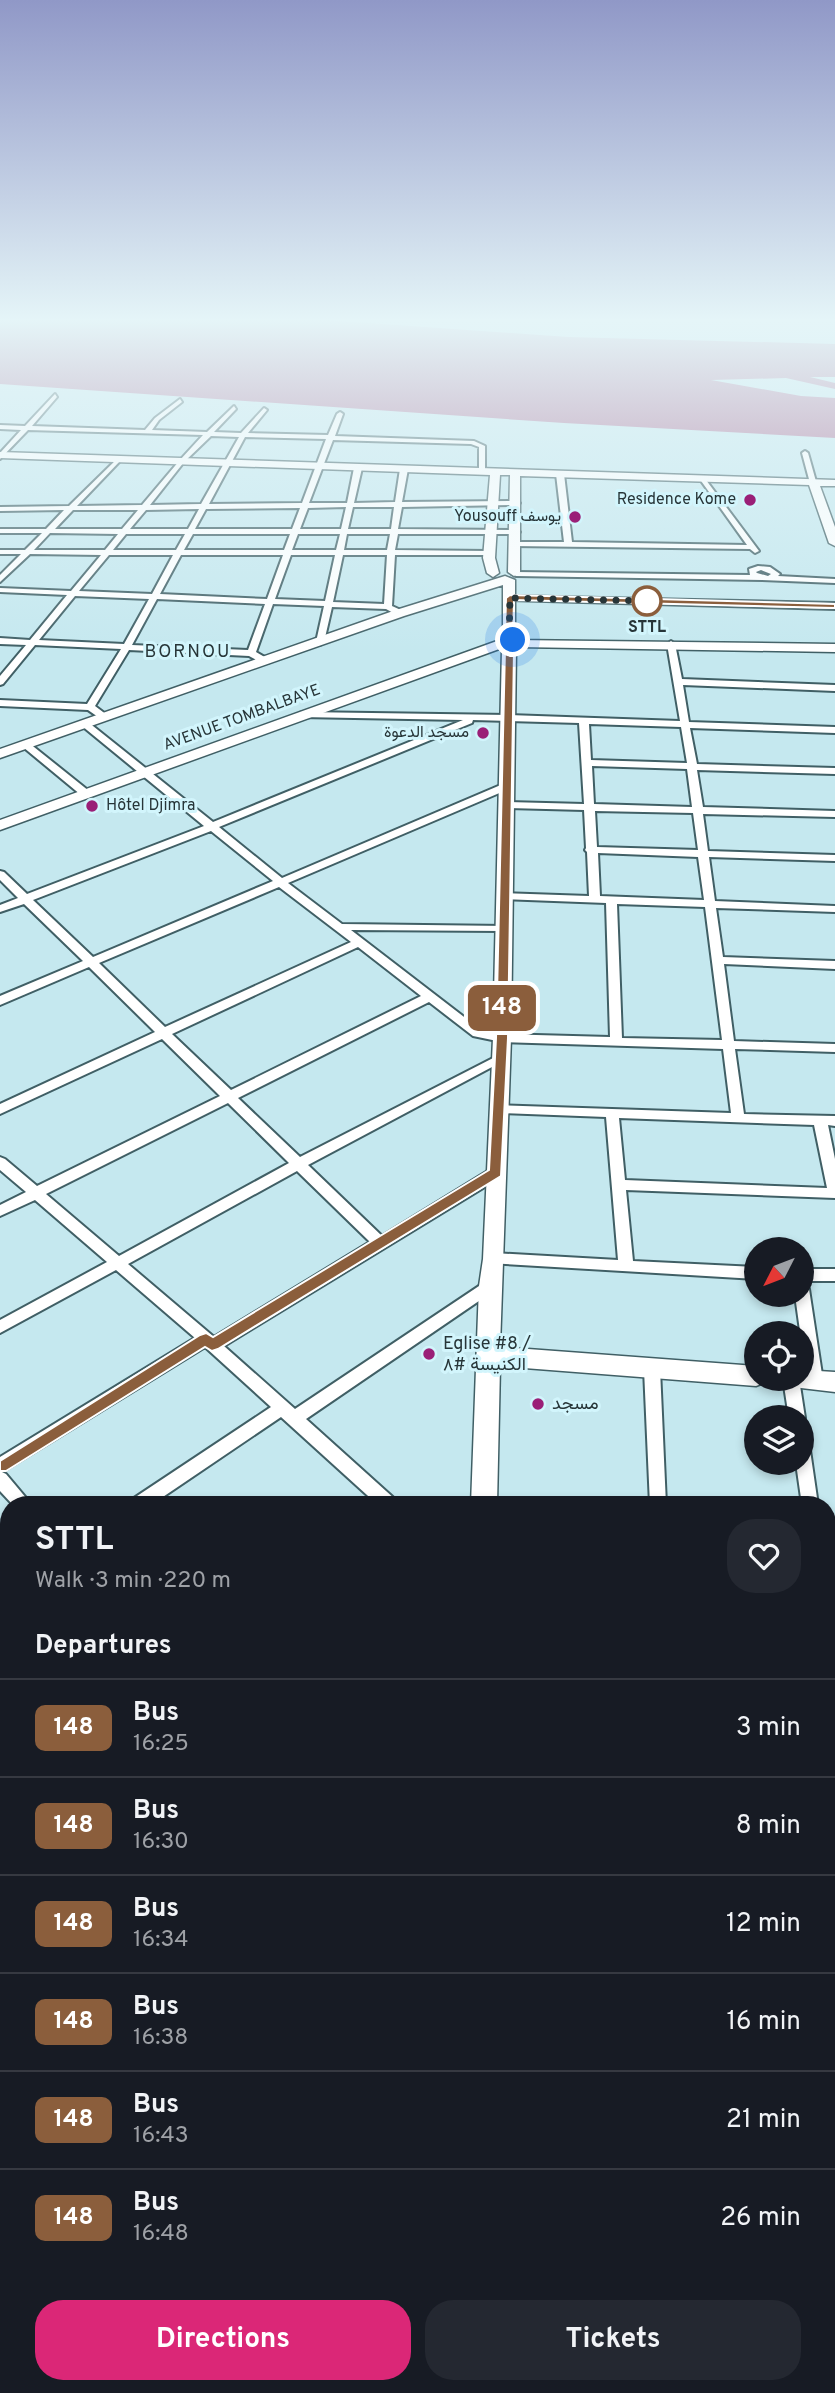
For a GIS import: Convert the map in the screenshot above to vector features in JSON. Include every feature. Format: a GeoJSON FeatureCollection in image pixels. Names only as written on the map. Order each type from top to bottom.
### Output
{"type":"FeatureCollection","features":[{"type":"Feature","properties":{"kind":"street"},"geometry":{"type":"LineString","coordinates":[[1,455],[25,430]]}},
{"type":"Feature","properties":{"kind":"street"},"geometry":{"type":"LineString","coordinates":[[94,430],[480,443],[482,446],[489,472],[492,503],[489,553],[505,576],[510,598],[502,1038],[494,1259],[490,1286],[484,1496]]}},
{"type":"Feature","properties":{"kind":"street"},"geometry":{"type":"LineString","coordinates":[[0,682],[182,461],[212,430]]}},
{"type":"Feature","properties":{"kind":"street"},"geometry":{"type":"LineString","coordinates":[[90,706],[126,648],[247,430]]}},
{"type":"Feature","properties":{"kind":"street"},"geometry":{"type":"LineString","coordinates":[[251,653],[318,466],[334,430]]}},
{"type":"Feature","properties":{"kind":"street"},"geometry":{"type":"LineString","coordinates":[[804,453],[835,543]]}},
{"type":"Feature","properties":{"kind":"street"},"geometry":{"type":"LineString","coordinates":[[1,455],[835,483]]}},
{"type":"Feature","properties":{"kind":"street"},"geometry":{"type":"LineString","coordinates":[[0,580],[119,459]]}},
{"type":"Feature","properties":{"kind":"street"},"geometry":{"type":"LineString","coordinates":[[320,642],[358,468]]}},
{"type":"Feature","properties":{"kind":"street"},"geometry":{"type":"LineString","coordinates":[[394,610],[391,552],[404,469]]}},
{"type":"Feature","properties":{"kind":"street"},"geometry":{"type":"LineString","coordinates":[[505,576],[516,538],[515,472]]}},
{"type":"Feature","properties":{"kind":"street"},"geometry":{"type":"LineString","coordinates":[[560,474],[568,544]]}},
{"type":"Feature","properties":{"kind":"street"},"geometry":{"type":"LineString","coordinates":[[703,478],[753,547],[761,573]]}},
{"type":"Feature","properties":{"kind":"street"},"geometry":{"type":"LineString","coordinates":[[0,509],[516,503]]}},
{"type":"Feature","properties":{"kind":"street"},"geometry":{"type":"LineString","coordinates":[[0,531],[491,532],[568,544],[753,547]]}},
{"type":"Feature","properties":{"kind":"street"},"geometry":{"type":"LineString","coordinates":[[0,552],[489,553]]}},
{"type":"Feature","properties":{"kind":"street"},"geometry":{"type":"LineString","coordinates":[[0,754],[320,642],[394,610],[475,588],[505,576],[761,573],[771,577],[835,581]]}},
{"type":"Feature","properties":{"kind":"street"},"geometry":{"type":"LineString","coordinates":[[0,590],[328,604],[394,610]]}},
{"type":"Feature","properties":{"kind":"street"},"geometry":{"type":"LineString","coordinates":[[510,598],[835,606]]}},
{"type":"Feature","properties":{"kind":"street"},"geometry":{"type":"LineString","coordinates":[[0,641],[251,653],[265,661]]}},
{"type":"Feature","properties":{"kind":"street","name":"AVENUE TOMBALBAYE"},"geometry":{"type":"LineString","coordinates":[[0,825],[508,644],[835,648]]}},
{"type":"Feature","properties":{"kind":"street"},"geometry":{"type":"LineString","coordinates":[[671,644],[692,766],[738,1118]]}},
{"type":"Feature","properties":{"kind":"street"},"geometry":{"type":"LineString","coordinates":[[678,682],[835,688]]}},
{"type":"Feature","properties":{"kind":"street"},"geometry":{"type":"LineString","coordinates":[[0,703],[90,706],[104,717]]}},
{"type":"Feature","properties":{"kind":"street"},"geometry":{"type":"LineString","coordinates":[[303,715],[584,720],[835,730]]}},
{"type":"Feature","properties":{"kind":"street"},"geometry":{"type":"LineString","coordinates":[[0,909],[211,827],[477,718]]}},
{"type":"Feature","properties":{"kind":"street"},"geometry":{"type":"LineString","coordinates":[[584,720],[595,900]]}},
{"type":"Feature","properties":{"kind":"street"},"geometry":{"type":"LineString","coordinates":[[85,724],[279,881],[477,1033],[502,1038],[835,1048]]}},
{"type":"Feature","properties":{"kind":"street"},"geometry":{"type":"LineString","coordinates":[[26,745],[85,793]]}},
{"type":"Feature","properties":{"kind":"street"},"geometry":{"type":"LineString","coordinates":[[588,763],[833,771],[835,784]]}},
{"type":"Feature","properties":{"kind":"street"},"geometry":{"type":"LineString","coordinates":[[0,1001],[279,881],[506,795],[591,808],[835,814]]}},
{"type":"Feature","properties":{"kind":"street"},"geometry":{"type":"LineString","coordinates":[[590,850],[835,858]]}},
{"type":"Feature","properties":{"kind":"street"},"geometry":{"type":"LineString","coordinates":[[0,874],[93,961],[379,1242]]}},
{"type":"Feature","properties":{"kind":"street"},"geometry":{"type":"LineString","coordinates":[[504,896],[835,909]]}},
{"type":"Feature","properties":{"kind":"street"},"geometry":{"type":"LineString","coordinates":[[611,900],[616,1041]]}},
{"type":"Feature","properties":{"kind":"street"},"geometry":{"type":"LineString","coordinates":[[341,927],[503,928]]}},
{"type":"Feature","properties":{"kind":"street"},"geometry":{"type":"LineString","coordinates":[[0,1109],[359,942]]}},
{"type":"Feature","properties":{"kind":"street"},"geometry":{"type":"LineString","coordinates":[[716,960],[835,965]]}},
{"type":"Feature","properties":{"kind":"street"},"geometry":{"type":"LineString","coordinates":[[0,1211],[429,997]]}},
{"type":"Feature","properties":{"kind":"street"},"geometry":{"type":"LineString","coordinates":[[0,1327],[299,1164],[501,1059]]}},
{"type":"Feature","properties":{"kind":"street"},"geometry":{"type":"LineString","coordinates":[[498,1108],[835,1121]]}},
{"type":"Feature","properties":{"kind":"street"},"geometry":{"type":"LineString","coordinates":[[612,1113],[626,1266]]}},
{"type":"Feature","properties":{"kind":"street"},"geometry":{"type":"LineString","coordinates":[[619,1185],[835,1192],[820,1121]]}},
{"type":"Feature","properties":{"kind":"street"},"geometry":{"type":"LineString","coordinates":[[0,1162],[289,1413],[374,1496]]}},
{"type":"Feature","properties":{"kind":"street"},"geometry":{"type":"LineString","coordinates":[[0,1466],[496,1173]]}},
{"type":"Feature","properties":{"kind":"street"},"geometry":{"type":"LineString","coordinates":[[494,1259],[744,1272]]}},
{"type":"Feature","properties":{"kind":"street"},"geometry":{"type":"LineString","coordinates":[[814,1275],[835,1275]]}},
{"type":"Feature","properties":{"kind":"street"},"geometry":{"type":"LineString","coordinates":[[152,1496],[490,1286]]}},
{"type":"Feature","properties":{"kind":"street"},"geometry":{"type":"LineString","coordinates":[[488,1356],[744,1375]]}},
{"type":"Feature","properties":{"kind":"street"},"geometry":{"type":"LineString","coordinates":[[652,1369],[658,1496]]}},
{"type":"Feature","properties":{"kind":"street"},"geometry":{"type":"LineString","coordinates":[[806,1475],[809,1496]]}},
{"type":"Feature","properties":{"kind":"street"},"geometry":{"type":"LineString","coordinates":[[0,1479],[16,1496]]}},
{"type":"Feature","properties":{"kind":"shaded area"},"geometry":{"type":"Polygon","coordinates":[[[685,430],[835,430],[835,438],[685,430]]]}},
{"type":"Feature","properties":{"kind":"bus line","name":"148"},"geometry":{"type":"LineString","coordinates":[[0,1466],[206,1339],[212,1345],[496,1173],[502,1038],[509,649],[517,645],[516,641],[509,639],[510,598],[835,606]]}},
{"type":"Feature","properties":{"kind":"place","name":"Residence Kome"},"geometry":{"type":"Point","coordinates":[750,500]}},
{"type":"Feature","properties":{"kind":"place","name":"Yousouff يوسف"},"geometry":{"type":"Point","coordinates":[575,517]}},
{"type":"Feature","properties":{"kind":"place","name":"STTL"},"geometry":{"type":"Point","coordinates":[647,601]}},
{"type":"Feature","properties":{"kind":"place","name":"مسجد الدعوة"},"geometry":{"type":"Point","coordinates":[483,733]}},
{"type":"Feature","properties":{"kind":"place","name":"Hôtel Djimra"},"geometry":{"type":"Point","coordinates":[92,806]}},
{"type":"Feature","properties":{"kind":"place","name":"Eglise #8 / الكنيسة #٨"},"geometry":{"type":"Point","coordinates":[429,1354]}},
{"type":"Feature","properties":{"kind":"place","name":"مسجد"},"geometry":{"type":"Point","coordinates":[538,1404]}},
{"type":"Feature","properties":{"kind":"district","name":"BORNOU"},"geometry":{"type":"Point","coordinates":[188,652]}},
{"type":"Feature","properties":{"kind":"route"},"geometry":{"type":"LineString","coordinates":[[513,640],[509,639],[510,598],[647,601]]}}]}
